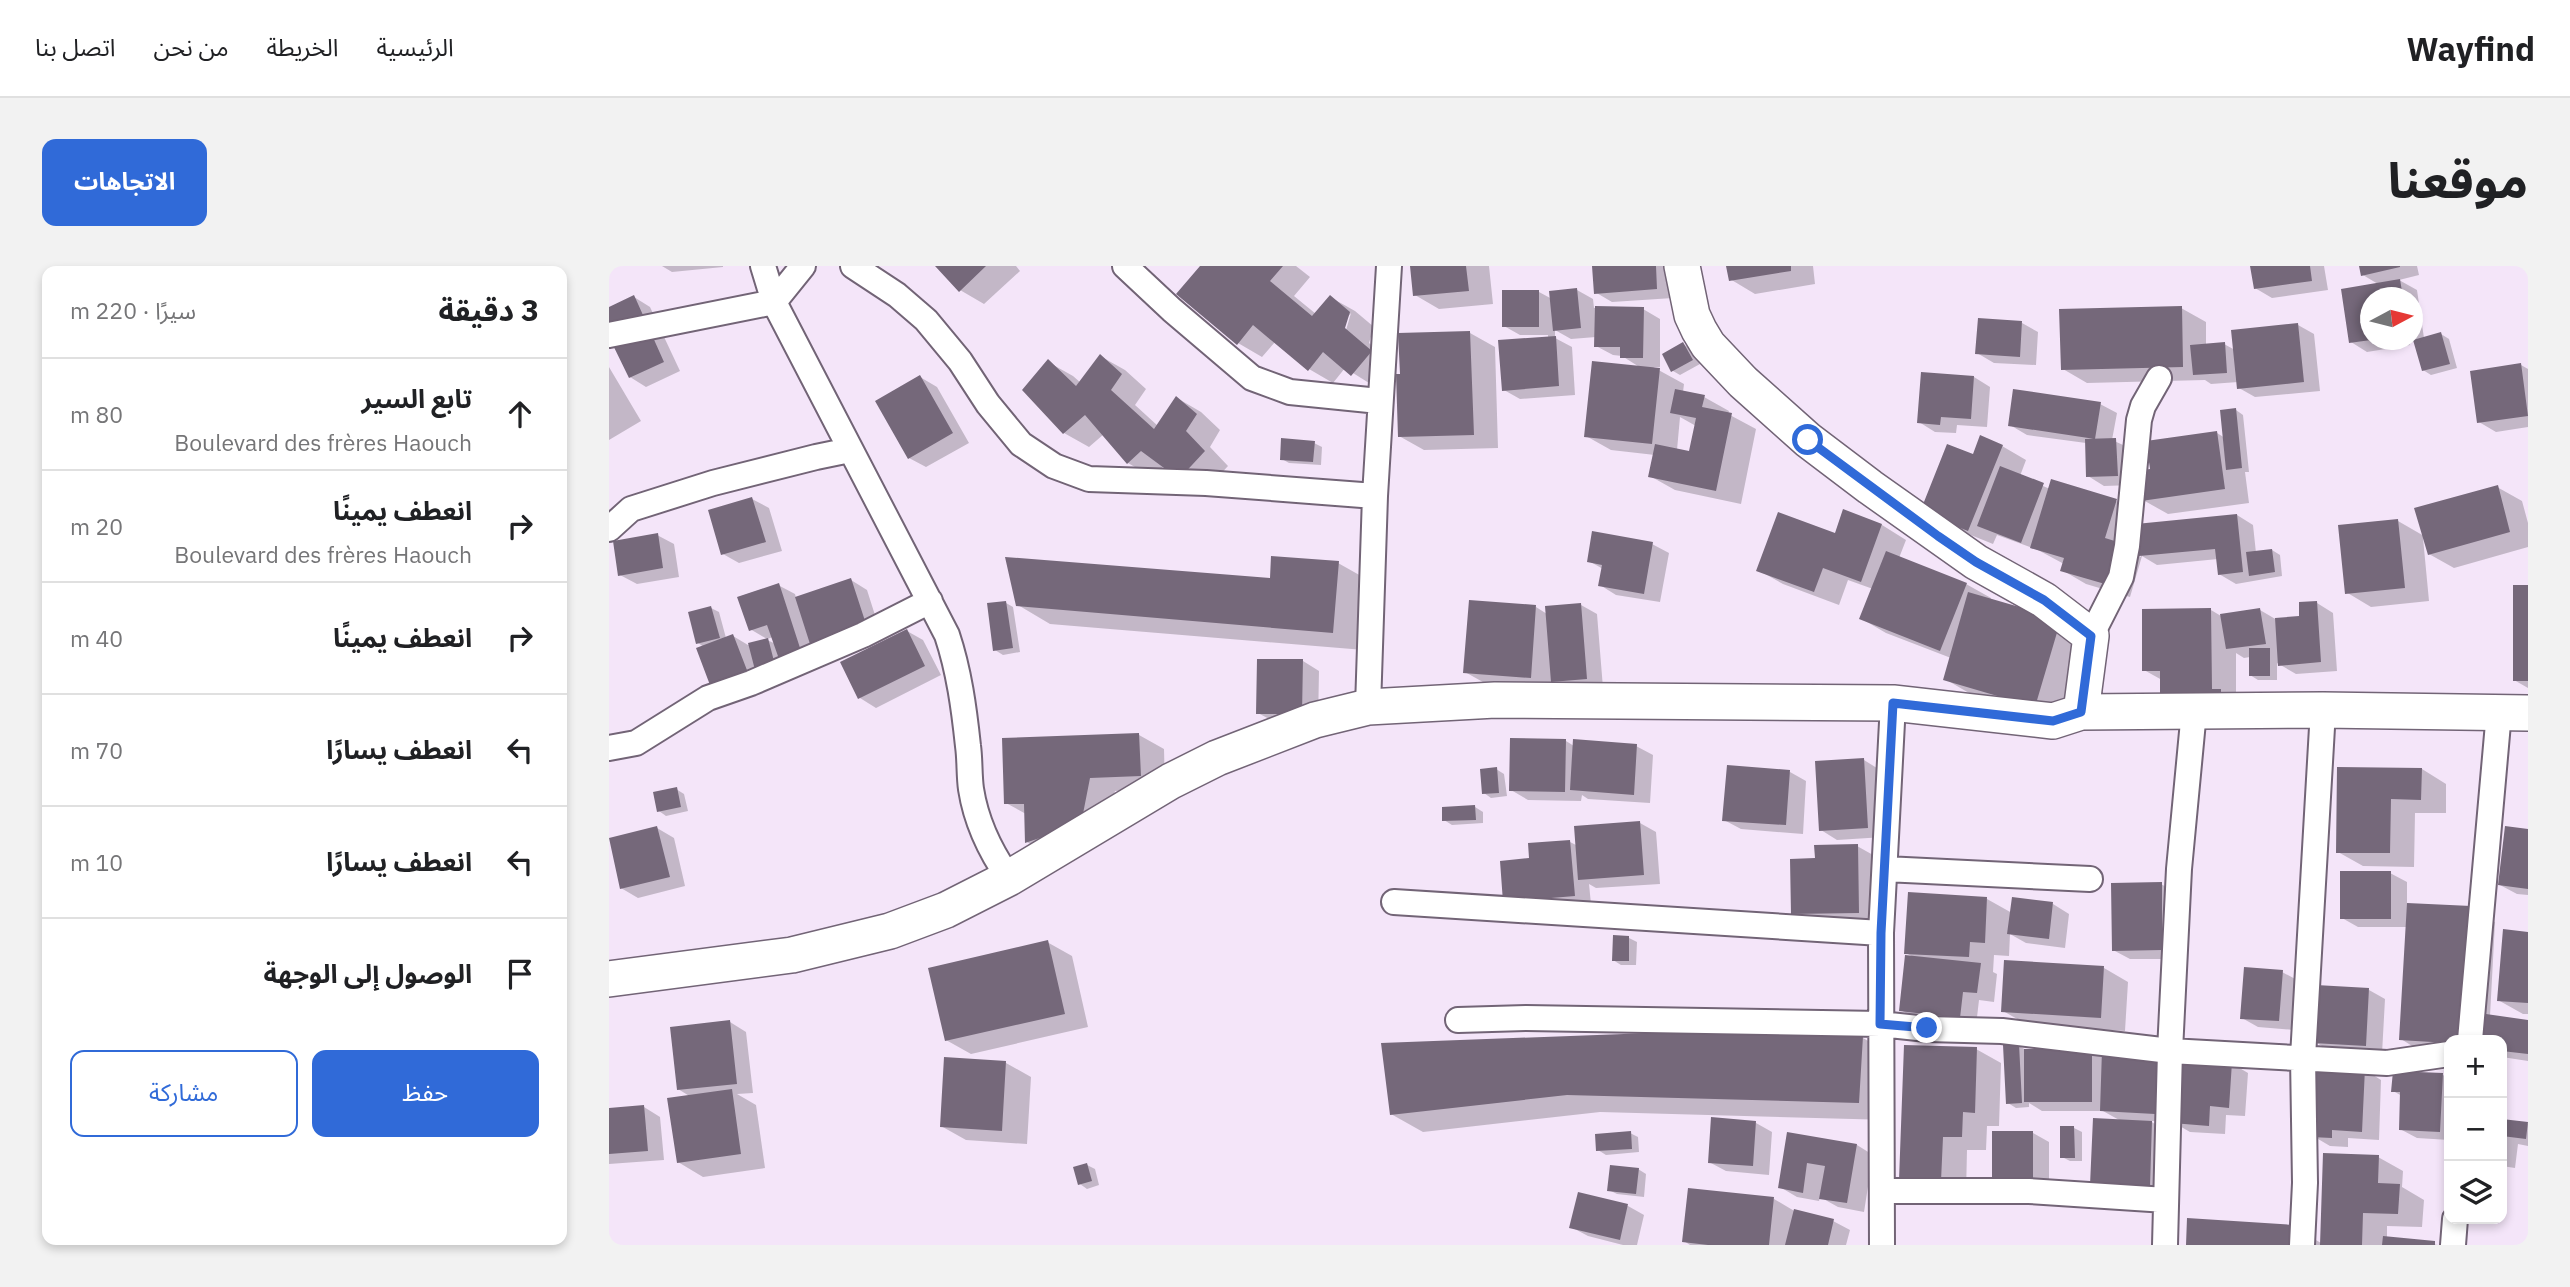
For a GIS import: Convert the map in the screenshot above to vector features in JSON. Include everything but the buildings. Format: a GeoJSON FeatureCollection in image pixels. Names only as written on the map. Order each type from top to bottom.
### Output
{"type":"FeatureCollection","features":[{"type":"Feature","properties":{"kind":"main road"},"geometry":{"type":"LineString","coordinates":[[1682,266],[1692,316],[1699,330],[1708,345],[1743,382],[1808,440],[1870,487],[1976,562],[2044,600],[2091,636],[2081,712]]}},
{"type":"Feature","properties":{"kind":"main road"},"geometry":{"type":"LineString","coordinates":[[609,979],[738,963],[859,940],[936,914],[1009,877],[1149,794],[1217,758],[1315,720],[1368,707],[1495,700],[1893,703],[2053,721],[2081,712],[2323,710],[2513,713]]}},
{"type":"Feature","properties":{"kind":"street"},"geometry":{"type":"LineString","coordinates":[[763,266],[774,302],[947,635],[958,667],[971,789],[981,827],[994,857],[1009,877]]}},
{"type":"Feature","properties":{"kind":"street"},"geometry":{"type":"LineString","coordinates":[[609,335],[774,302],[803,266]]}},
{"type":"Feature","properties":{"kind":"street"},"geometry":{"type":"LineString","coordinates":[[853,266],[897,295],[926,320],[1021,444],[1054,466],[1089,479],[1206,483],[1375,496]]}},
{"type":"Feature","properties":{"kind":"street"},"geometry":{"type":"LineString","coordinates":[[1125,266],[1252,378],[1290,392],[1379,401]]}},
{"type":"Feature","properties":{"kind":"street"},"geometry":{"type":"LineString","coordinates":[[1368,707],[1379,401],[1389,266]]}},
{"type":"Feature","properties":{"kind":"street"},"geometry":{"type":"LineString","coordinates":[[2091,636],[2121,577],[2127,546],[2136,436],[2143,405],[2159,378]]}},
{"type":"Feature","properties":{"kind":"street"},"geometry":{"type":"LineString","coordinates":[[609,529],[632,509],[726,480],[850,450]]}},
{"type":"Feature","properties":{"kind":"street"},"geometry":{"type":"LineString","coordinates":[[609,748],[636,743],[708,698],[751,683],[863,635],[930,601]]}},
{"type":"Feature","properties":{"kind":"street"},"geometry":{"type":"LineString","coordinates":[[1882,1245],[1881,933],[1893,703]]}},
{"type":"Feature","properties":{"kind":"street"},"geometry":{"type":"LineString","coordinates":[[2302,1245],[2305,1184],[2303,1057],[2323,710]]}},
{"type":"Feature","properties":{"kind":"street"},"geometry":{"type":"LineString","coordinates":[[2165,1245],[2170,1051],[2179,869],[2195,711]]}},
{"type":"Feature","properties":{"kind":"street"},"geometry":{"type":"LineString","coordinates":[[2471,1035],[2513,713]]}},
{"type":"Feature","properties":{"kind":"street"},"geometry":{"type":"LineString","coordinates":[[1885,869],[2090,878]]}},
{"type":"Feature","properties":{"kind":"street"},"geometry":{"type":"LineString","coordinates":[[1394,902],[1881,933]]}},
{"type":"Feature","properties":{"kind":"street"},"geometry":{"type":"LineString","coordinates":[[1458,1020],[1525,1018],[1880,1024],[2001,1031],[2170,1051],[2387,1063],[2444,1055]]}},
{"type":"Feature","properties":{"kind":"street"},"geometry":{"type":"LineString","coordinates":[[1882,1191],[2029,1191],[2166,1200]]}},
{"type":"Feature","properties":{"kind":"street"},"geometry":{"type":"LineString","coordinates":[[2453,1245],[2455,1224]]}},
{"type":"Feature","properties":{"kind":"route"},"geometry":{"type":"LineString","coordinates":[[1808,440],[1938,536],[1976,562],[2044,600],[2091,636],[2081,712],[2053,721],[1893,703],[1881,933],[1880,1024],[1927,1028]]}}]}
